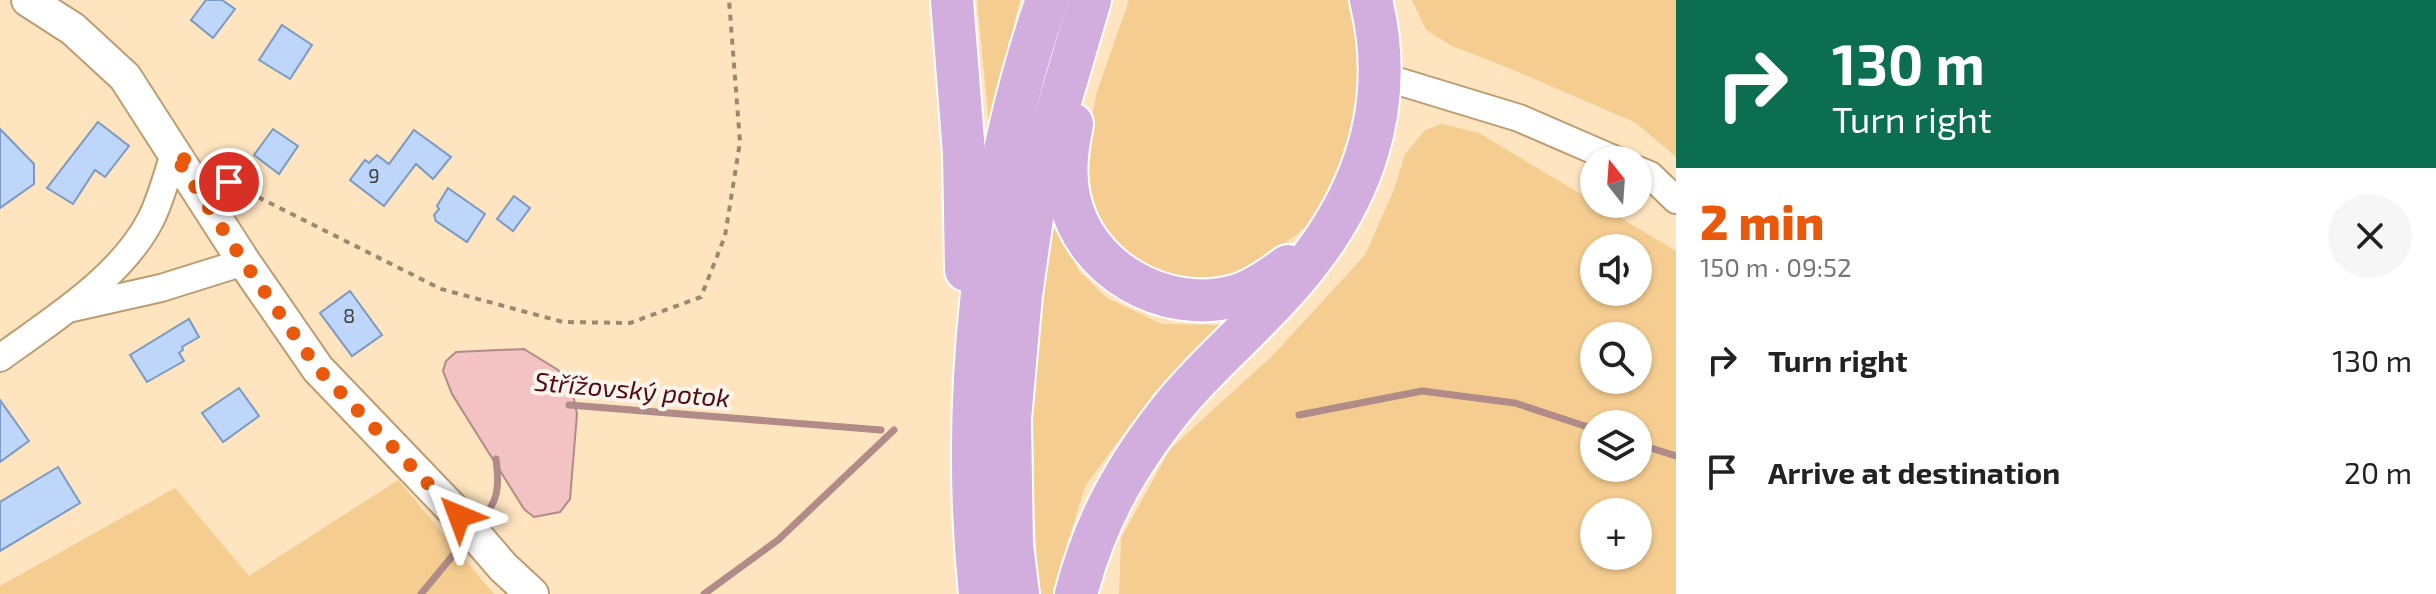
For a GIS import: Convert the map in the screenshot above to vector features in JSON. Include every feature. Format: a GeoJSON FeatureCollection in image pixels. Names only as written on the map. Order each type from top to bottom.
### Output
{"type":"FeatureCollection","features":[{"type":"Feature","properties":{"kind":"highway"},"geometry":{"type":"LineString","coordinates":[[952,0],[964,153],[976,551],[980,594]]}},
{"type":"Feature","properties":{"kind":"highway"},"geometry":{"type":"LineString","coordinates":[[973,412],[980,321],[998,189],[1015,111],[1047,0]]}},
{"type":"Feature","properties":{"kind":"highway"},"geometry":{"type":"LineString","coordinates":[[1018,594],[1012,545],[1010,419],[1021,295],[1038,176],[1090,0]]}},
{"type":"Feature","properties":{"kind":"highway"},"geometry":{"type":"LineString","coordinates":[[1106,0],[1074,113],[1067,148],[1066,175],[1070,200],[1078,220],[1090,243],[1109,265],[1131,282],[1178,299],[1206,300],[1236,296],[1263,284],[1296,260],[1351,193]]}},
{"type":"Feature","properties":{"kind":"highway"},"geometry":{"type":"LineString","coordinates":[[1076,594],[1098,524],[1117,487],[1146,443],[1208,367],[1307,265],[1328,237],[1351,193],[1364,166],[1373,136],[1381,76],[1371,0]]}},
{"type":"Feature","properties":{"kind":"street"},"geometry":{"type":"LineString","coordinates":[[28,0],[73,29],[125,77],[244,262],[318,369],[459,516],[503,567],[532,594]]}},
{"type":"Feature","properties":{"kind":"street"},"geometry":{"type":"LineString","coordinates":[[1381,76],[1519,118],[1584,146]]}},
{"type":"Feature","properties":{"kind":"street"},"geometry":{"type":"LineString","coordinates":[[0,358],[69,308],[124,259],[151,219],[174,154]]}},
{"type":"Feature","properties":{"kind":"street"},"geometry":{"type":"LineString","coordinates":[[1652,177],[1676,200]]}},
{"type":"Feature","properties":{"kind":"street"},"geometry":{"type":"LineString","coordinates":[[69,308],[161,288],[244,262]]}},
{"type":"Feature","properties":{"kind":"path"},"geometry":{"type":"LineString","coordinates":[[215,175],[441,289],[563,322],[630,323],[701,297],[725,236],[740,142],[729,0]]}},
{"type":"Feature","properties":{"kind":"shaded area"},"geometry":{"type":"Polygon","coordinates":[[[977,0],[1020,0],[989,125],[977,0]]]}},
{"type":"Feature","properties":{"kind":"shaded area"},"geometry":{"type":"Polygon","coordinates":[[[1129,0],[1351,0],[1361,53],[1355,132],[1335,185],[1311,223],[1270,255],[1232,276],[1190,281],[1153,272],[1121,251],[1104,230],[1084,174],[1085,150],[1097,92],[1129,0]]]}},
{"type":"Feature","properties":{"kind":"shaded area"},"geometry":{"type":"Polygon","coordinates":[[[1412,0],[1676,0],[1676,157],[1636,123],[1452,46],[1426,30],[1412,0]]]}},
{"type":"Feature","properties":{"kind":"shaded area"},"geometry":{"type":"Polygon","coordinates":[[[1442,124],[1479,133],[1580,193],[1580,218],[1621,218],[1648,234],[1580,234],[1580,306],[1652,306],[1652,237],[1676,251],[1676,594],[1119,594],[1121,538],[1170,449],[1273,355],[1365,255],[1394,190],[1405,154],[1425,130],[1442,124]]]}},
{"type":"Feature","properties":{"kind":"shaded area"},"geometry":{"type":"Polygon","coordinates":[[[1052,215],[1079,271],[1107,298],[1162,324],[1219,325],[1212,341],[1155,392],[1085,486],[1064,555],[1057,594],[1039,594],[1031,457],[1033,351],[1052,215]]]}},
{"type":"Feature","properties":{"kind":"shaded area"},"geometry":{"type":"Polygon","coordinates":[[[524,349],[558,370],[567,381],[577,414],[570,499],[560,512],[534,517],[524,509],[452,394],[443,371],[446,361],[456,352],[524,349]]]}},
{"type":"Feature","properties":{"kind":"shaded area"},"geometry":{"type":"Polygon","coordinates":[[[398,480],[494,594],[0,594],[0,586],[175,488],[249,576],[398,480]]]}},
{"type":"Feature","properties":{"kind":"building"},"geometry":{"type":"Polygon","coordinates":[[[206,0],[222,0],[235,9],[213,38],[191,20],[206,0]]]}},
{"type":"Feature","properties":{"kind":"building"},"geometry":{"type":"Polygon","coordinates":[[[282,25],[312,45],[290,79],[259,60],[282,25]]]}},
{"type":"Feature","properties":{"kind":"building"},"geometry":{"type":"Polygon","coordinates":[[[98,122],[129,146],[105,177],[95,170],[73,204],[47,188],[98,122]]]}},
{"type":"Feature","properties":{"kind":"building"},"geometry":{"type":"Polygon","coordinates":[[[0,129],[34,164],[34,184],[0,208],[0,129]]]}},
{"type":"Feature","properties":{"kind":"building"},"geometry":{"type":"Polygon","coordinates":[[[273,129],[298,146],[279,174],[254,155],[273,129]]]}},
{"type":"Feature","properties":{"kind":"building"},"geometry":{"type":"Polygon","coordinates":[[[414,130],[451,157],[433,179],[416,164],[384,206],[350,180],[365,160],[369,163],[377,155],[389,164],[414,130]]]}},
{"type":"Feature","properties":{"kind":"building"},"geometry":{"type":"Polygon","coordinates":[[[448,188],[485,214],[467,242],[436,221],[437,206],[448,188]]]}},
{"type":"Feature","properties":{"kind":"building"},"geometry":{"type":"Polygon","coordinates":[[[514,196],[530,208],[513,231],[497,219],[514,196]]]}},
{"type":"Feature","properties":{"kind":"building"},"geometry":{"type":"Polygon","coordinates":[[[350,291],[382,335],[352,356],[320,313],[350,291]]]}},
{"type":"Feature","properties":{"kind":"building"},"geometry":{"type":"Polygon","coordinates":[[[189,319],[199,337],[182,347],[179,353],[184,361],[147,382],[130,355],[189,319]]]}},
{"type":"Feature","properties":{"kind":"building"},"geometry":{"type":"Polygon","coordinates":[[[239,388],[259,416],[223,442],[202,413],[239,388]]]}},
{"type":"Feature","properties":{"kind":"building"},"geometry":{"type":"Polygon","coordinates":[[[0,400],[29,441],[0,462],[0,400]]]}},
{"type":"Feature","properties":{"kind":"building"},"geometry":{"type":"Polygon","coordinates":[[[58,467],[80,503],[0,551],[0,502],[58,467]]]}},
{"type":"Feature","properties":{"kind":"waterway","name":"Střížovský potok"},"geometry":{"type":"LineString","coordinates":[[1299,415],[1422,391],[1515,403],[1580,424]]}},
{"type":"Feature","properties":{"kind":"waterway","name":"Střížovský potok"},"geometry":{"type":"LineString","coordinates":[[569,405],[881,430]]}},
{"type":"Feature","properties":{"kind":"waterway"},"geometry":{"type":"LineString","coordinates":[[704,594],[778,540],[894,430]]}},
{"type":"Feature","properties":{"kind":"waterway","name":"Střížovský potok"},"geometry":{"type":"LineString","coordinates":[[1652,448],[1676,456]]}},
{"type":"Feature","properties":{"kind":"waterway","name":"Střížovský potok"},"geometry":{"type":"LineString","coordinates":[[479,524],[496,494],[496,459]]}},
{"type":"Feature","properties":{"kind":"waterway","name":"Střížovský potok"},"geometry":{"type":"LineString","coordinates":[[421,594],[468,537]]}},
{"type":"Feature","properties":{"kind":"route"},"geometry":{"type":"LineString","coordinates":[[229,182],[174,154],[318,369],[459,516]]}}]}
